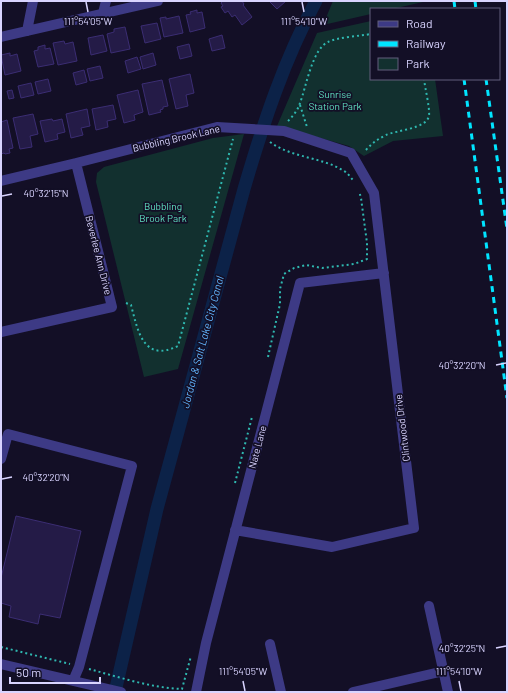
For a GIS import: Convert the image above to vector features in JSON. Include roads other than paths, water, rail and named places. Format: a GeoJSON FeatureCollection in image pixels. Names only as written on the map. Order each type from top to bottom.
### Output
{"type":"FeatureCollection","features":[{"type":"Feature","properties":{"kind":"street"},"geometry":{"type":"LineString","coordinates":[[27,31],[33,1]]}},
{"type":"Feature","properties":{"kind":"street"},"geometry":{"type":"LineString","coordinates":[[103,13],[106,1]]}},
{"type":"Feature","properties":{"kind":"street"},"geometry":{"type":"LineString","coordinates":[[1,36],[158,1]]}},
{"type":"Feature","properties":{"kind":"street","name":"Bubbling Brook Lane"},"geometry":{"type":"LineString","coordinates":[[1,181],[217,127],[284,131],[351,153]]}},
{"type":"Feature","properties":{"kind":"street","name":"Clintwood Drive"},"geometry":{"type":"LineString","coordinates":[[236,530],[332,547],[414,528],[374,193],[351,153]]}},
{"type":"Feature","properties":{"kind":"street","name":"Beverlee Ann Drive"},"geometry":{"type":"LineString","coordinates":[[1,332],[112,307],[76,163]]}},
{"type":"Feature","properties":{"kind":"street","name":"Nate Lane"},"geometry":{"type":"LineString","coordinates":[[196,692],[206,643],[300,283],[384,273]]}},
{"type":"Feature","properties":{"kind":"street"},"geometry":{"type":"LineString","coordinates":[[1,459],[8,434],[132,466],[79,667],[73,681]]}},
{"type":"Feature","properties":{"kind":"street"},"geometry":{"type":"LineString","coordinates":[[428,606],[448,692]]}},
{"type":"Feature","properties":{"kind":"street"},"geometry":{"type":"LineString","coordinates":[[270,644],[281,692]]}},
{"type":"Feature","properties":{"kind":"street"},"geometry":{"type":"LineString","coordinates":[[1,664],[121,692]]}},
{"type":"Feature","properties":{"kind":"street"},"geometry":{"type":"LineString","coordinates":[[353,692],[444,671]]}},
{"type":"Feature","properties":{"kind":"waterway","name":"Jordan & Salt Lake City Canal"},"geometry":{"type":"LineString","coordinates":[[115,692],[157,509],[244,189],[259,140],[284,69],[304,23],[316,1]]}},
{"type":"Feature","properties":{"kind":"railway"},"geometry":{"type":"LineString","coordinates":[[454,1],[455,8]]}},
{"type":"Feature","properties":{"kind":"railway"},"geometry":{"type":"LineString","coordinates":[[475,1],[476,8]]}},
{"type":"Feature","properties":{"kind":"railway"},"geometry":{"type":"LineString","coordinates":[[464,80],[507,398]]}},
{"type":"Feature","properties":{"kind":"railway"},"geometry":{"type":"LineString","coordinates":[[486,80],[507,229]]}},
{"type":"Feature","properties":{"kind":"park label","name":"Sunrise Station Park"},"geometry":{"type":"Point","coordinates":[335,100]}},
{"type":"Feature","properties":{"kind":"park label","name":"Bubbling Brook Park"},"geometry":{"type":"Point","coordinates":[163,212]}}]}
